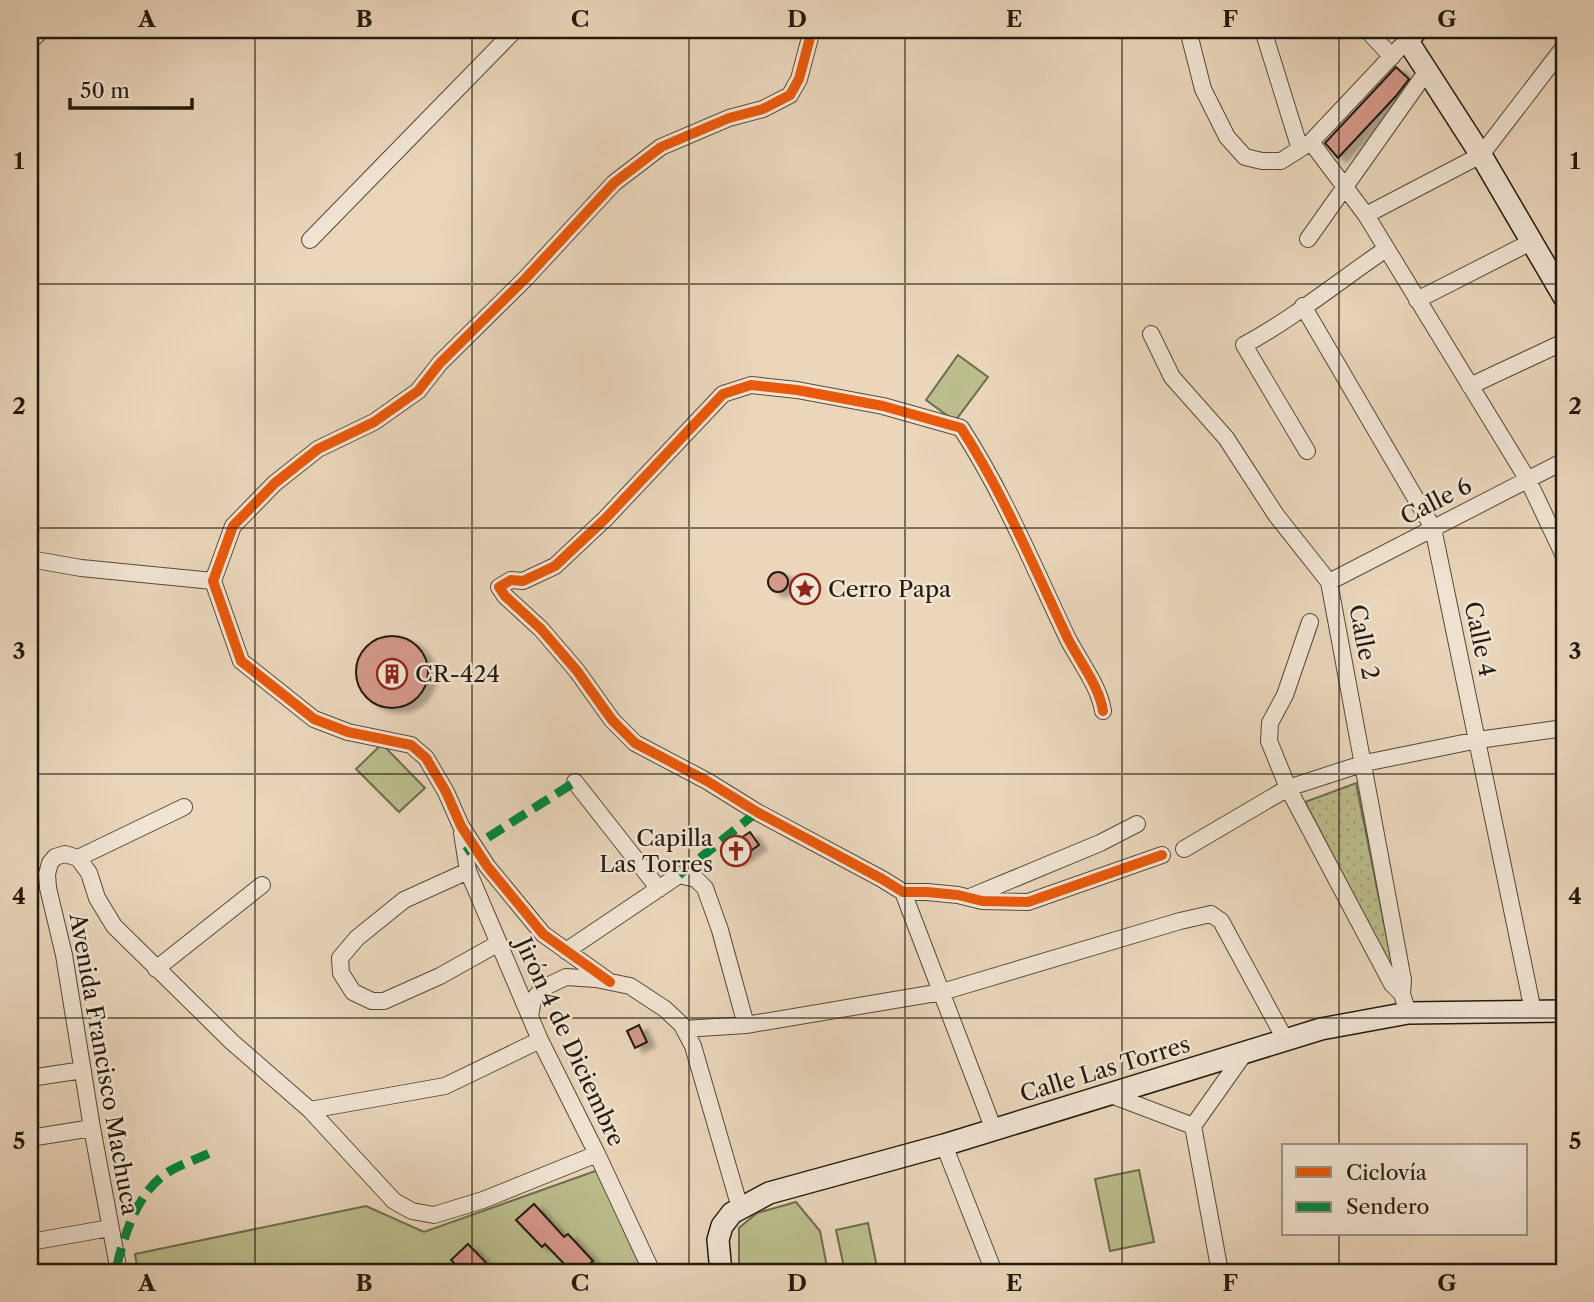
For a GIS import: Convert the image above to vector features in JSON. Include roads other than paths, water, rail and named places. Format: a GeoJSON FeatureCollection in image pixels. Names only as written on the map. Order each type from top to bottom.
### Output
{"type":"FeatureCollection","features":[{"type":"Feature","properties":{"kind":"street"},"geometry":{"type":"LineString","coordinates":[[30,41],[42,30]]}},
{"type":"Feature","properties":{"kind":"street"},"geometry":{"type":"LineString","coordinates":[[310,240],[515,30]]}},
{"type":"Feature","properties":{"kind":"street"},"geometry":{"type":"LineString","coordinates":[[610,982],[543,934],[487,866],[461,825],[426,758],[411,745],[348,732],[314,719],[241,661],[213,581],[233,526],[275,483],[318,449],[374,422],[418,391],[440,363],[526,278],[614,183],[660,147],[729,118],[762,109],[790,95],[799,79],[812,30]]}},
{"type":"Feature","properties":{"kind":"street"},"geometry":{"type":"LineString","coordinates":[[1188,30],[1203,89],[1227,137],[1245,157],[1262,161],[1281,161],[1306,146],[1412,35],[1427,71],[1481,155],[1564,297]]}},
{"type":"Feature","properties":{"kind":"street"},"geometry":{"type":"LineString","coordinates":[[1263,30],[1306,146],[1345,185],[1366,215],[1528,480],[1564,556]]}},
{"type":"Feature","properties":{"kind":"street"},"geometry":{"type":"LineString","coordinates":[[1367,30],[1392,57]]}},
{"type":"Feature","properties":{"kind":"street"},"geometry":{"type":"LineString","coordinates":[[1366,215],[1481,155],[1564,47]]}},
{"type":"Feature","properties":{"kind":"street"},"geometry":{"type":"LineString","coordinates":[[1308,239],[1427,71]]}},
{"type":"Feature","properties":{"kind":"street"},"geometry":{"type":"LineString","coordinates":[[1417,300],[1531,242]]}},
{"type":"Feature","properties":{"kind":"street"},"geometry":{"type":"LineString","coordinates":[[1307,451],[1244,345],[1277,327],[1386,249]]}},
{"type":"Feature","properties":{"kind":"street","name":"Calle 4"},"geometry":{"type":"LineString","coordinates":[[1303,306],[1433,528],[1533,1011]]}},
{"type":"Feature","properties":{"kind":"street","name":"Calle 2"},"geometry":{"type":"LineString","coordinates":[[1151,334],[1172,377],[1226,438],[1276,515],[1329,582],[1365,763],[1405,1004]]}},
{"type":"Feature","properties":{"kind":"street"},"geometry":{"type":"LineString","coordinates":[[1470,386],[1564,342]]}},
{"type":"Feature","properties":{"kind":"street"},"geometry":{"type":"LineString","coordinates":[[1103,711],[1101,700],[1070,642],[987,468],[961,428],[883,406],[797,390],[751,385],[723,394],[605,519],[555,566],[523,581],[511,580],[499,587],[505,596],[541,629],[577,671],[612,720],[635,743],[707,780],[757,812],[903,892],[927,892],[982,901],[1028,902],[1162,855]]}},
{"type":"Feature","properties":{"kind":"street","name":"Calle 6"},"geometry":{"type":"LineString","coordinates":[[1329,582],[1564,461]]}},
{"type":"Feature","properties":{"kind":"street"},"geometry":{"type":"LineString","coordinates":[[30,559],[81,568],[213,581]]}},
{"type":"Feature","properties":{"kind":"street"},"geometry":{"type":"LineString","coordinates":[[1310,622],[1285,695],[1270,723],[1269,741],[1288,788],[1405,1004]]}},
{"type":"Feature","properties":{"kind":"street"},"geometry":{"type":"LineString","coordinates":[[1184,849],[1288,788],[1365,763],[1478,740],[1564,728]]}},
{"type":"Feature","properties":{"kind":"street"},"geometry":{"type":"LineString","coordinates":[[575,782],[659,889]]}},
{"type":"Feature","properties":{"kind":"street"},"geometry":{"type":"LineString","coordinates":[[184,807],[78,858],[89,873],[97,898],[114,926],[156,969],[251,1060],[310,1110],[394,1201],[412,1211],[434,1215],[483,1200],[597,1154]]}},
{"type":"Feature","properties":{"kind":"street"},"geometry":{"type":"LineString","coordinates":[[970,897],[1100,843],[1137,824]]}},
{"type":"Feature","properties":{"kind":"street","name":"Jirón 4 de Diciembre"},"geometry":{"type":"LineString","coordinates":[[461,825],[468,871],[540,1040],[652,1272]]}},
{"type":"Feature","properties":{"kind":"street","name":"Avenida Francisco Machuca"},"geometry":{"type":"LineString","coordinates":[[78,858],[65,854],[55,857],[47,874],[48,888],[64,955],[119,1272]]}},
{"type":"Feature","properties":{"kind":"street"},"geometry":{"type":"LineString","coordinates":[[468,871],[404,900],[357,938],[340,958],[341,973],[353,992],[372,1001],[384,1001],[440,976],[499,943]]}},
{"type":"Feature","properties":{"kind":"street"},"geometry":{"type":"LineString","coordinates":[[566,951],[679,875],[696,879],[705,888],[720,930],[746,1025]]}},
{"type":"Feature","properties":{"kind":"street"},"geometry":{"type":"LineString","coordinates":[[156,969],[262,885]]}},
{"type":"Feature","properties":{"kind":"street"},"geometry":{"type":"LineString","coordinates":[[903,892],[994,1130]]}},
{"type":"Feature","properties":{"kind":"street"},"geometry":{"type":"LineString","coordinates":[[684,1029],[746,1025],[942,992],[1211,914],[1221,921],[1286,1041]]}},
{"type":"Feature","properties":{"kind":"street"},"geometry":{"type":"LineString","coordinates":[[530,1016],[533,1000],[543,988],[566,977],[630,986],[665,1009],[684,1029],[693,1046],[740,1208]]}},
{"type":"Feature","properties":{"kind":"street","name":"Calle Las Torres"},"geometry":{"type":"LineString","coordinates":[[721,1272],[718,1241],[722,1226],[732,1213],[769,1193],[944,1145],[1405,1004],[1564,1011]]}},
{"type":"Feature","properties":{"kind":"street"},"geometry":{"type":"LineString","coordinates":[[310,1110],[445,1086],[540,1040]]}},
{"type":"Feature","properties":{"kind":"street"},"geometry":{"type":"LineString","coordinates":[[1220,1272],[1193,1126],[1244,1054]]}},
{"type":"Feature","properties":{"kind":"street"},"geometry":{"type":"LineString","coordinates":[[30,1077],[83,1070]]}},
{"type":"Feature","properties":{"kind":"street"},"geometry":{"type":"LineString","coordinates":[[1111,1095],[1193,1126]]}},
{"type":"Feature","properties":{"kind":"street"},"geometry":{"type":"LineString","coordinates":[[30,1138],[92,1128]]}},
{"type":"Feature","properties":{"kind":"street"},"geometry":{"type":"LineString","coordinates":[[944,1145],[994,1272]]}},
{"type":"Feature","properties":{"kind":"street"},"geometry":{"type":"LineString","coordinates":[[30,1242],[110,1228]]}},
{"type":"Feature","properties":{"kind":"place","name":"Cerro Papa"},"geometry":{"type":"Point","coordinates":[805,589]}},
{"type":"Feature","properties":{"kind":"place","name":"CR-424"},"geometry":{"type":"Point","coordinates":[392,674]}},
{"type":"Feature","properties":{"kind":"place","name":"Capilla Las Torres"},"geometry":{"type":"Point","coordinates":[736,851]}}]}
